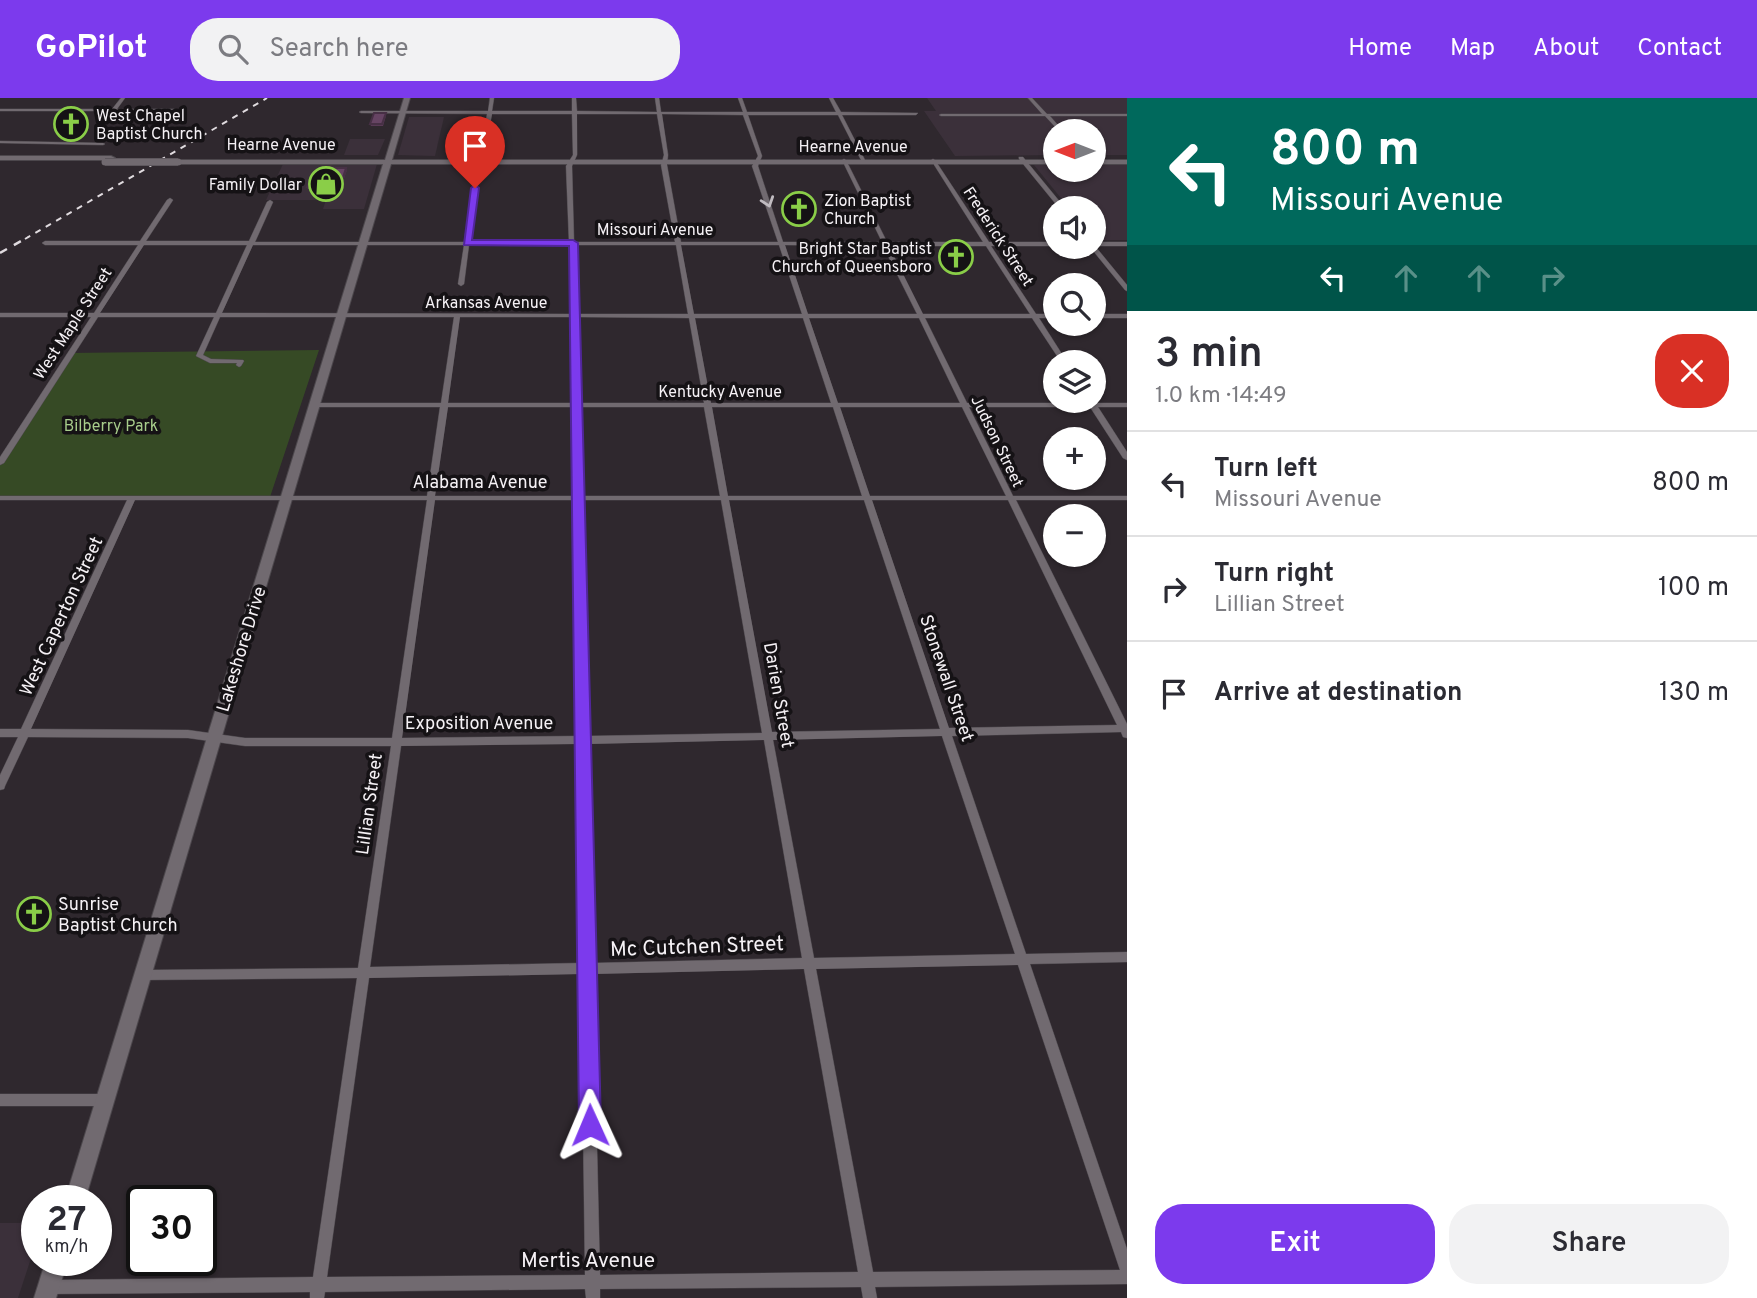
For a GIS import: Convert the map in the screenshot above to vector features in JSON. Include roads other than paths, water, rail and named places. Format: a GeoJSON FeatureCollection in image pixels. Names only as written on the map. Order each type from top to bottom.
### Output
{"type":"FeatureCollection","features":[{"type":"Feature","properties":{"kind":"main road","name":"Lakeshore Drive"},"geometry":{"type":"LineString","coordinates":[[80,1185],[407,98]]}},
{"type":"Feature","properties":{"kind":"main road","name":"Hearne Avenue"},"geometry":{"type":"LineString","coordinates":[[0,160],[1043,160]]}},
{"type":"Feature","properties":{"kind":"main road"},"geometry":{"type":"LineString","coordinates":[[1106,160],[1127,160]]}},
{"type":"Feature","properties":{"kind":"street"},"geometry":{"type":"LineString","coordinates":[[113,110],[124,98]]}},
{"type":"Feature","properties":{"kind":"street"},"geometry":{"type":"LineString","coordinates":[[461,284],[479,160],[483,156],[492,98]]}},
{"type":"Feature","properties":{"kind":"street"},"geometry":{"type":"LineString","coordinates":[[575,98],[575,155],[569,166],[577,405],[593,1298]]}},
{"type":"Feature","properties":{"kind":"street","name":"Darien Street"},"geometry":{"type":"LineString","coordinates":[[657,98],[666,160],[664,165],[870,1298]]}},
{"type":"Feature","properties":{"kind":"street","name":"Stonewall Street"},"geometry":{"type":"LineString","coordinates":[[740,98],[760,156],[755,166],[1127,1270]]}},
{"type":"Feature","properties":{"kind":"street"},"geometry":{"type":"LineString","coordinates":[[831,98],[863,160]]}},
{"type":"Feature","properties":{"kind":"street"},"geometry":{"type":"LineString","coordinates":[[1030,98],[1050,119]]}},
{"type":"Feature","properties":{"kind":"street"},"geometry":{"type":"LineString","coordinates":[[0,110],[174,110]]}},
{"type":"Feature","properties":{"kind":"street"},"geometry":{"type":"LineString","coordinates":[[361,112],[916,114],[839,113]]}},
{"type":"Feature","properties":{"kind":"street"},"geometry":{"type":"LineString","coordinates":[[940,113],[1127,115]]}},
{"type":"Feature","properties":{"kind":"street"},"geometry":{"type":"LineString","coordinates":[[0,142],[103,144]]}},
{"type":"Feature","properties":{"kind":"street","name":"Judson Street"},"geometry":{"type":"LineString","coordinates":[[844,160],[1126,730]]}},
{"type":"Feature","properties":{"kind":"street","name":"Frederick Street"},"geometry":{"type":"LineString","coordinates":[[933,160],[1057,350]]}},
{"type":"Feature","properties":{"kind":"street"},"geometry":{"type":"LineString","coordinates":[[1023,160],[1052,196]]}},
{"type":"Feature","properties":{"kind":"street","name":"West Maple Street"},"geometry":{"type":"LineString","coordinates":[[0,463],[170,200]]}},
{"type":"Feature","properties":{"kind":"street"},"geometry":{"type":"LineString","coordinates":[[239,365],[241,361],[202,360],[199,356],[270,202]]}},
{"type":"Feature","properties":{"kind":"street","name":"Missouri Avenue"},"geometry":{"type":"LineString","coordinates":[[45,243],[1043,244]]}},
{"type":"Feature","properties":{"kind":"street"},"geometry":{"type":"LineString","coordinates":[[1106,245],[1127,244]]}},
{"type":"Feature","properties":{"kind":"street"},"geometry":{"type":"LineString","coordinates":[[1104,259],[1127,289]]}},
{"type":"Feature","properties":{"kind":"street","name":"Arkansas Avenue"},"geometry":{"type":"LineString","coordinates":[[0,315],[1043,316]]}},
{"type":"Feature","properties":{"kind":"street","name":"Lillian Street"},"geometry":{"type":"LineString","coordinates":[[318,1291],[457,316]]}},
{"type":"Feature","properties":{"kind":"street"},"geometry":{"type":"LineString","coordinates":[[1106,316],[1127,316]]}},
{"type":"Feature","properties":{"kind":"street","name":"Kentucky Avenue"},"geometry":{"type":"LineString","coordinates":[[314,405],[1043,404]]}},
{"type":"Feature","properties":{"kind":"street","name":"Kentucky Avenue"},"geometry":{"type":"LineString","coordinates":[[1106,404],[1127,405]]}},
{"type":"Feature","properties":{"kind":"street"},"geometry":{"type":"LineString","coordinates":[[1098,413],[1127,458]]}},
{"type":"Feature","properties":{"kind":"street","name":"Alabama Avenue"},"geometry":{"type":"LineString","coordinates":[[0,498],[1127,498]]}},
{"type":"Feature","properties":{"kind":"street","name":"West Caperton Street"},"geometry":{"type":"LineString","coordinates":[[0,786],[132,498]]}},
{"type":"Feature","properties":{"kind":"street","name":"Exposition Avenue"},"geometry":{"type":"LineString","coordinates":[[0,733],[188,734],[245,742],[396,742],[1126,730]]}},
{"type":"Feature","properties":{"kind":"street","name":"Mc Cutchen Street"},"geometry":{"type":"LineString","coordinates":[[143,975],[587,969],[1127,957]]}},
{"type":"Feature","properties":{"kind":"street"},"geometry":{"type":"LineString","coordinates":[[0,1100],[105,1100]]}},
{"type":"Feature","properties":{"kind":"street","name":"Mertis Avenue"},"geometry":{"type":"LineString","coordinates":[[47,1292],[318,1291],[593,1281],[1127,1277]]}},
{"type":"Feature","properties":{"kind":"railway"},"geometry":{"type":"LineString","coordinates":[[25,239],[267,98]]}},
{"type":"Feature","properties":{"kind":"railway"},"geometry":{"type":"LineString","coordinates":[[0,253],[28,237]]}},
{"type":"Feature","properties":{"kind":"place","name":"West Chapel Baptist Church"},"geometry":{"type":"Point","coordinates":[71,124]}},
{"type":"Feature","properties":{"kind":"place","name":"Family Dollar"},"geometry":{"type":"Point","coordinates":[326,184]}},
{"type":"Feature","properties":{"kind":"place","name":"Zion Baptist Church"},"geometry":{"type":"Point","coordinates":[799,209]}},
{"type":"Feature","properties":{"kind":"place","name":"Bright Star Baptist Church of Queensboro"},"geometry":{"type":"Point","coordinates":[956,257]}},
{"type":"Feature","properties":{"kind":"place","name":"Sunrise Baptist Church"},"geometry":{"type":"Point","coordinates":[34,914]}},
{"type":"Feature","properties":{"kind":"park label","name":"Bilberry Park"},"geometry":{"type":"Point","coordinates":[111,425]}}]}
